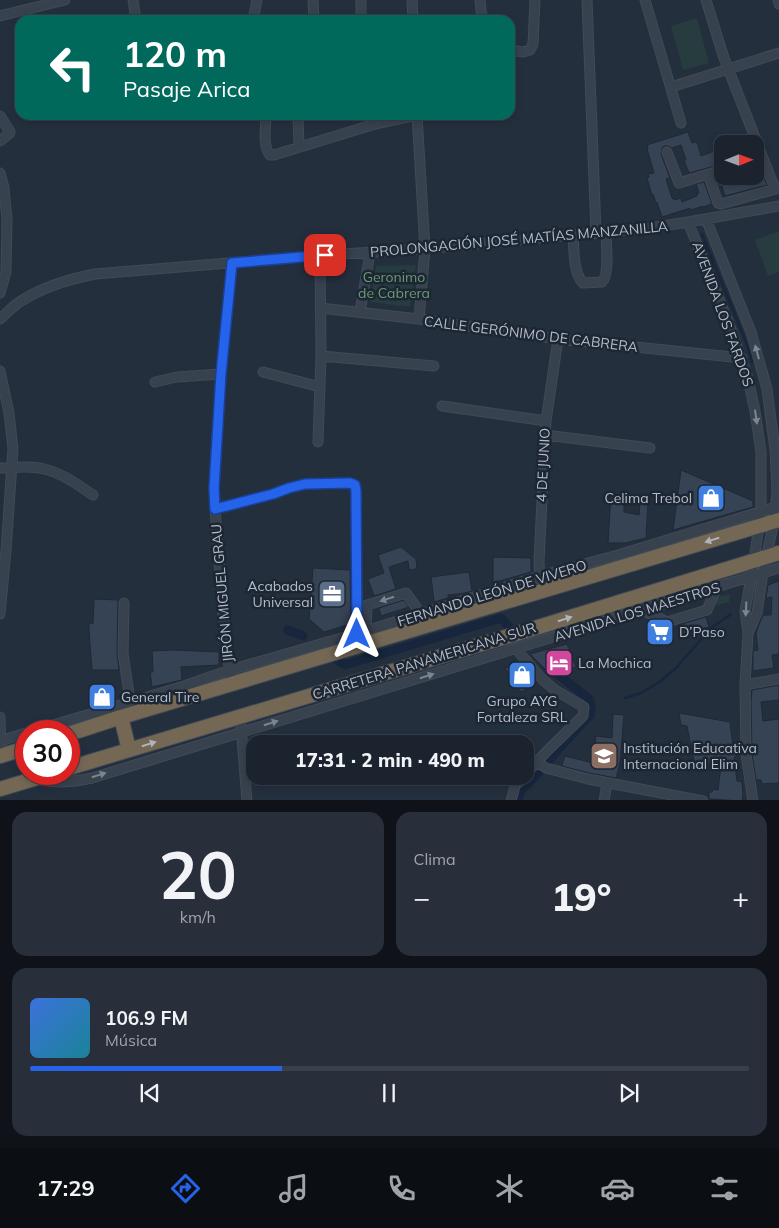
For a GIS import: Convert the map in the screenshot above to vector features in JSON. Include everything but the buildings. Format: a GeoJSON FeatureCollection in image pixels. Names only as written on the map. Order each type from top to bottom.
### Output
{"type":"FeatureCollection","features":[{"type":"Feature","properties":{"kind":"highway"},"geometry":{"type":"LineString","coordinates":[[80,730],[128,711],[231,678],[316,659],[759,526],[777,514]]}},
{"type":"Feature","properties":{"kind":"highway","name":"CARRETERA PANAMERICANA SUR"},"geometry":{"type":"LineString","coordinates":[[80,765],[766,557]]}},
{"type":"Feature","properties":{"kind":"highway"},"geometry":{"type":"LineString","coordinates":[[128,711],[129,750]]}},
{"type":"Feature","properties":{"kind":"highway"},"geometry":{"type":"LineString","coordinates":[[1,756],[15,752]]}},
{"type":"Feature","properties":{"kind":"highway"},"geometry":{"type":"LineString","coordinates":[[0,789],[15,785]]}},
{"type":"Feature","properties":{"kind":"street"},"geometry":{"type":"LineString","coordinates":[[0,16],[65,0]]}},
{"type":"Feature","properties":{"kind":"street"},"geometry":{"type":"LineString","coordinates":[[133,0],[135,15]]}},
{"type":"Feature","properties":{"kind":"street"},"geometry":{"type":"LineString","coordinates":[[254,15],[257,0]]}},
{"type":"Feature","properties":{"kind":"street"},"geometry":{"type":"LineString","coordinates":[[314,0],[314,15]]}},
{"type":"Feature","properties":{"kind":"street"},"geometry":{"type":"LineString","coordinates":[[361,15],[362,0]]}},
{"type":"Feature","properties":{"kind":"street"},"geometry":{"type":"LineString","coordinates":[[412,0],[413,15]]}},
{"type":"Feature","properties":{"kind":"street"},"geometry":{"type":"LineString","coordinates":[[480,0],[482,15]]}},
{"type":"Feature","properties":{"kind":"street"},"geometry":{"type":"LineString","coordinates":[[515,51],[523,52],[530,50],[533,44],[535,0]]}},
{"type":"Feature","properties":{"kind":"street"},"geometry":{"type":"LineString","coordinates":[[573,234],[577,272],[580,280],[583,283],[604,281],[607,274],[601,232],[587,0]]}},
{"type":"Feature","properties":{"kind":"street"},"geometry":{"type":"LineString","coordinates":[[645,0],[681,123]]}},
{"type":"Feature","properties":{"kind":"street"},"geometry":{"type":"LineString","coordinates":[[706,0],[728,68],[777,189],[722,204],[718,203],[708,174]]}},
{"type":"Feature","properties":{"kind":"street"},"geometry":{"type":"LineString","coordinates":[[778,0],[779,4]]}},
{"type":"Feature","properties":{"kind":"street"},"geometry":{"type":"LineString","coordinates":[[671,87],[779,53]]}},
{"type":"Feature","properties":{"kind":"street"},"geometry":{"type":"LineString","coordinates":[[0,116],[10,132],[0,141]]}},
{"type":"Feature","properties":{"kind":"street"},"geometry":{"type":"LineString","coordinates":[[266,120],[266,146],[267,152],[270,155],[299,147],[372,120]]}},
{"type":"Feature","properties":{"kind":"street"},"geometry":{"type":"LineString","coordinates":[[298,120],[299,147]]}},
{"type":"Feature","properties":{"kind":"street"},"geometry":{"type":"LineString","coordinates":[[417,120],[425,249],[419,319]]}},
{"type":"Feature","properties":{"kind":"street"},"geometry":{"type":"LineString","coordinates":[[667,152],[679,184],[714,172]]}},
{"type":"Feature","properties":{"kind":"street"},"geometry":{"type":"LineString","coordinates":[[0,173],[4,188],[7,220],[6,272],[0,293]]}},
{"type":"Feature","properties":{"kind":"street","name":"PROLONGACIÓN JOSÉ MATÍAS MANZANILLA"},"geometry":{"type":"LineString","coordinates":[[0,320],[20,302],[36,293],[80,277],[112,272],[425,249],[601,232],[688,222],[779,206]]}},
{"type":"Feature","properties":{"kind":"street","name":"AVENIDA LOS FARDOS"},"geometry":{"type":"LineString","coordinates":[[706,219],[751,332],[766,389],[777,491],[777,514],[766,557]]}},
{"type":"Feature","properties":{"kind":"street","name":"AVENIDA LOS FARDOS"},"geometry":{"type":"LineString","coordinates":[[688,222],[742,358],[752,392],[761,452],[761,511],[759,526],[766,557]]}},
{"type":"Feature","properties":{"kind":"street"},"geometry":{"type":"LineString","coordinates":[[360,312],[370,252]]}},
{"type":"Feature","properties":{"kind":"street"},"geometry":{"type":"LineString","coordinates":[[318,442],[321,356],[320,256]]}},
{"type":"Feature","properties":{"kind":"street","name":"JIRÓN MIGUEL GRAU"},"geometry":{"type":"LineString","coordinates":[[231,678],[215,509],[215,480],[221,374],[232,263]]}},
{"type":"Feature","properties":{"kind":"street","name":"CALLE GERÓNIMO DE CABRERA"},"geometry":{"type":"LineString","coordinates":[[320,308],[419,319],[558,339],[742,358]]}},
{"type":"Feature","properties":{"kind":"street","name":"4 DE JUNIO"},"geometry":{"type":"LineString","coordinates":[[540,592],[538,561],[545,435],[558,339]]}},
{"type":"Feature","properties":{"kind":"street"},"geometry":{"type":"LineString","coordinates":[[321,356],[434,366]]}},
{"type":"Feature","properties":{"kind":"street"},"geometry":{"type":"LineString","coordinates":[[0,371],[7,397],[13,449],[0,614]]}},
{"type":"Feature","properties":{"kind":"street"},"geometry":{"type":"LineString","coordinates":[[263,372],[320,387]]}},
{"type":"Feature","properties":{"kind":"street"},"geometry":{"type":"LineString","coordinates":[[155,382],[177,377],[221,374]]}},
{"type":"Feature","properties":{"kind":"street"},"geometry":{"type":"LineString","coordinates":[[442,406],[546,421]]}},
{"type":"Feature","properties":{"kind":"street"},"geometry":{"type":"LineString","coordinates":[[545,435],[650,448]]}},
{"type":"Feature","properties":{"kind":"street"},"geometry":{"type":"LineString","coordinates":[[761,452],[774,450]]}},
{"type":"Feature","properties":{"kind":"street"},"geometry":{"type":"LineString","coordinates":[[0,468],[43,468],[68,480],[93,496]]}},
{"type":"Feature","properties":{"kind":"street"},"geometry":{"type":"LineString","coordinates":[[215,509],[305,484],[350,483],[355,485],[361,632]]}},
{"type":"Feature","properties":{"kind":"street","name":"FERNANDO LEÓN DE VIVERO"},"geometry":{"type":"LineString","coordinates":[[231,678],[361,632],[540,576],[627,552],[761,511],[777,514]]}},
{"type":"Feature","properties":{"kind":"street"},"geometry":{"type":"LineString","coordinates":[[748,633],[757,613],[766,557]]}},
{"type":"Feature","properties":{"kind":"street"},"geometry":{"type":"LineString","coordinates":[[753,800],[746,754],[745,685],[748,633],[745,611],[751,577],[766,557]]}},
{"type":"Feature","properties":{"kind":"street","name":"AVENIDA LOS MAESTROS"},"geometry":{"type":"LineString","coordinates":[[80,780],[779,568]]}},
{"type":"Feature","properties":{"kind":"street"},"geometry":{"type":"LineString","coordinates":[[624,601],[667,622],[707,610],[724,570]]}},
{"type":"Feature","properties":{"kind":"street"},"geometry":{"type":"LineString","coordinates":[[361,632],[367,605],[406,593],[421,614]]}},
{"type":"Feature","properties":{"kind":"street"},"geometry":{"type":"LineString","coordinates":[[80,721],[128,711],[123,653],[124,603]]}},
{"type":"Feature","properties":{"kind":"street"},"geometry":{"type":"LineString","coordinates":[[516,649],[543,680],[555,690],[584,707],[583,716],[534,766]]}},
{"type":"Feature","properties":{"kind":"street"},"geometry":{"type":"LineString","coordinates":[[745,685],[779,679]]}},
{"type":"Feature","properties":{"kind":"street"},"geometry":{"type":"LineString","coordinates":[[240,716],[247,800]]}},
{"type":"Feature","properties":{"kind":"street"},"geometry":{"type":"LineString","coordinates":[[0,717],[1,756]]}},
{"type":"Feature","properties":{"kind":"street"},"geometry":{"type":"LineString","coordinates":[[0,741],[15,736]]}},
{"type":"Feature","properties":{"kind":"street"},"geometry":{"type":"LineString","coordinates":[[537,762],[546,768],[607,783],[703,800]]}},
{"type":"Feature","properties":{"kind":"street"},"geometry":{"type":"LineString","coordinates":[[604,800],[607,783]]}},
{"type":"Feature","properties":{"kind":"street"},"geometry":{"type":"LineString","coordinates":[[511,800],[516,785]]}},
{"type":"Feature","properties":{"kind":"green space"},"geometry":{"type":"Polygon","coordinates":[[[697,18],[709,63],[683,70],[671,26],[697,18]]]}},
{"type":"Feature","properties":{"kind":"green space"},"geometry":{"type":"Polygon","coordinates":[[[779,231],[779,272],[768,276],[755,240],[779,231]]]}},
{"type":"Feature","properties":{"kind":"green space","name":"Geronimo de Cabrera"},"geometry":{"type":"Polygon","coordinates":[[[416,265],[410,307],[370,302],[376,266],[416,265]]]}},
{"type":"Feature","properties":{"kind":"green space"},"geometry":{"type":"Polygon","coordinates":[[[708,593],[706,597],[655,613],[650,610],[708,593]]]}},
{"type":"Feature","properties":{"kind":"green space"},"geometry":{"type":"Polygon","coordinates":[[[730,594],[729,602],[716,605],[717,597],[730,594]]]}},
{"type":"Feature","properties":{"kind":"waterway"},"geometry":{"type":"LineString","coordinates":[[702,234],[748,347],[752,362]]}},
{"type":"Feature","properties":{"kind":"waterway"},"geometry":{"type":"LineString","coordinates":[[625,698],[641,693],[658,683],[675,669],[711,628],[731,614]]}},
{"type":"Feature","properties":{"kind":"waterway"},"geometry":{"type":"LineString","coordinates":[[337,660],[345,665],[501,618],[510,628]]}},
{"type":"Feature","properties":{"kind":"waterway"},"geometry":{"type":"LineString","coordinates":[[288,630],[303,636]]}},
{"type":"Feature","properties":{"kind":"waterway"},"geometry":{"type":"LineString","coordinates":[[547,666],[587,697],[591,707],[590,715],[547,763]]}},
{"type":"Feature","properties":{"kind":"waterway"},"geometry":{"type":"LineString","coordinates":[[517,800],[521,791],[542,769]]}},
{"type":"Feature","properties":{"kind":"place","name":"Celima Trebol"},"geometry":{"type":"Point","coordinates":[711,498]}},
{"type":"Feature","properties":{"kind":"place","name":"Acabados Universal"},"geometry":{"type":"Point","coordinates":[332,594]}},
{"type":"Feature","properties":{"kind":"place","name":"D’Paso"},"geometry":{"type":"Point","coordinates":[660,632]}},
{"type":"Feature","properties":{"kind":"place","name":"La Mochica"},"geometry":{"type":"Point","coordinates":[559,663]}},
{"type":"Feature","properties":{"kind":"place","name":"Grupo AYG Fortaleza SRL"},"geometry":{"type":"Point","coordinates":[522,675]}},
{"type":"Feature","properties":{"kind":"place","name":"General Tire"},"geometry":{"type":"Point","coordinates":[102,697]}},
{"type":"Feature","properties":{"kind":"place","name":"Institución Educativa Internacional Elim"},"geometry":{"type":"Point","coordinates":[604,756]}},
{"type":"Feature","properties":{"kind":"route"},"geometry":{"type":"LineString","coordinates":[[325,255],[232,263],[221,374],[214,488],[215,509],[305,484],[350,483],[355,485],[357,634]]}}]}
